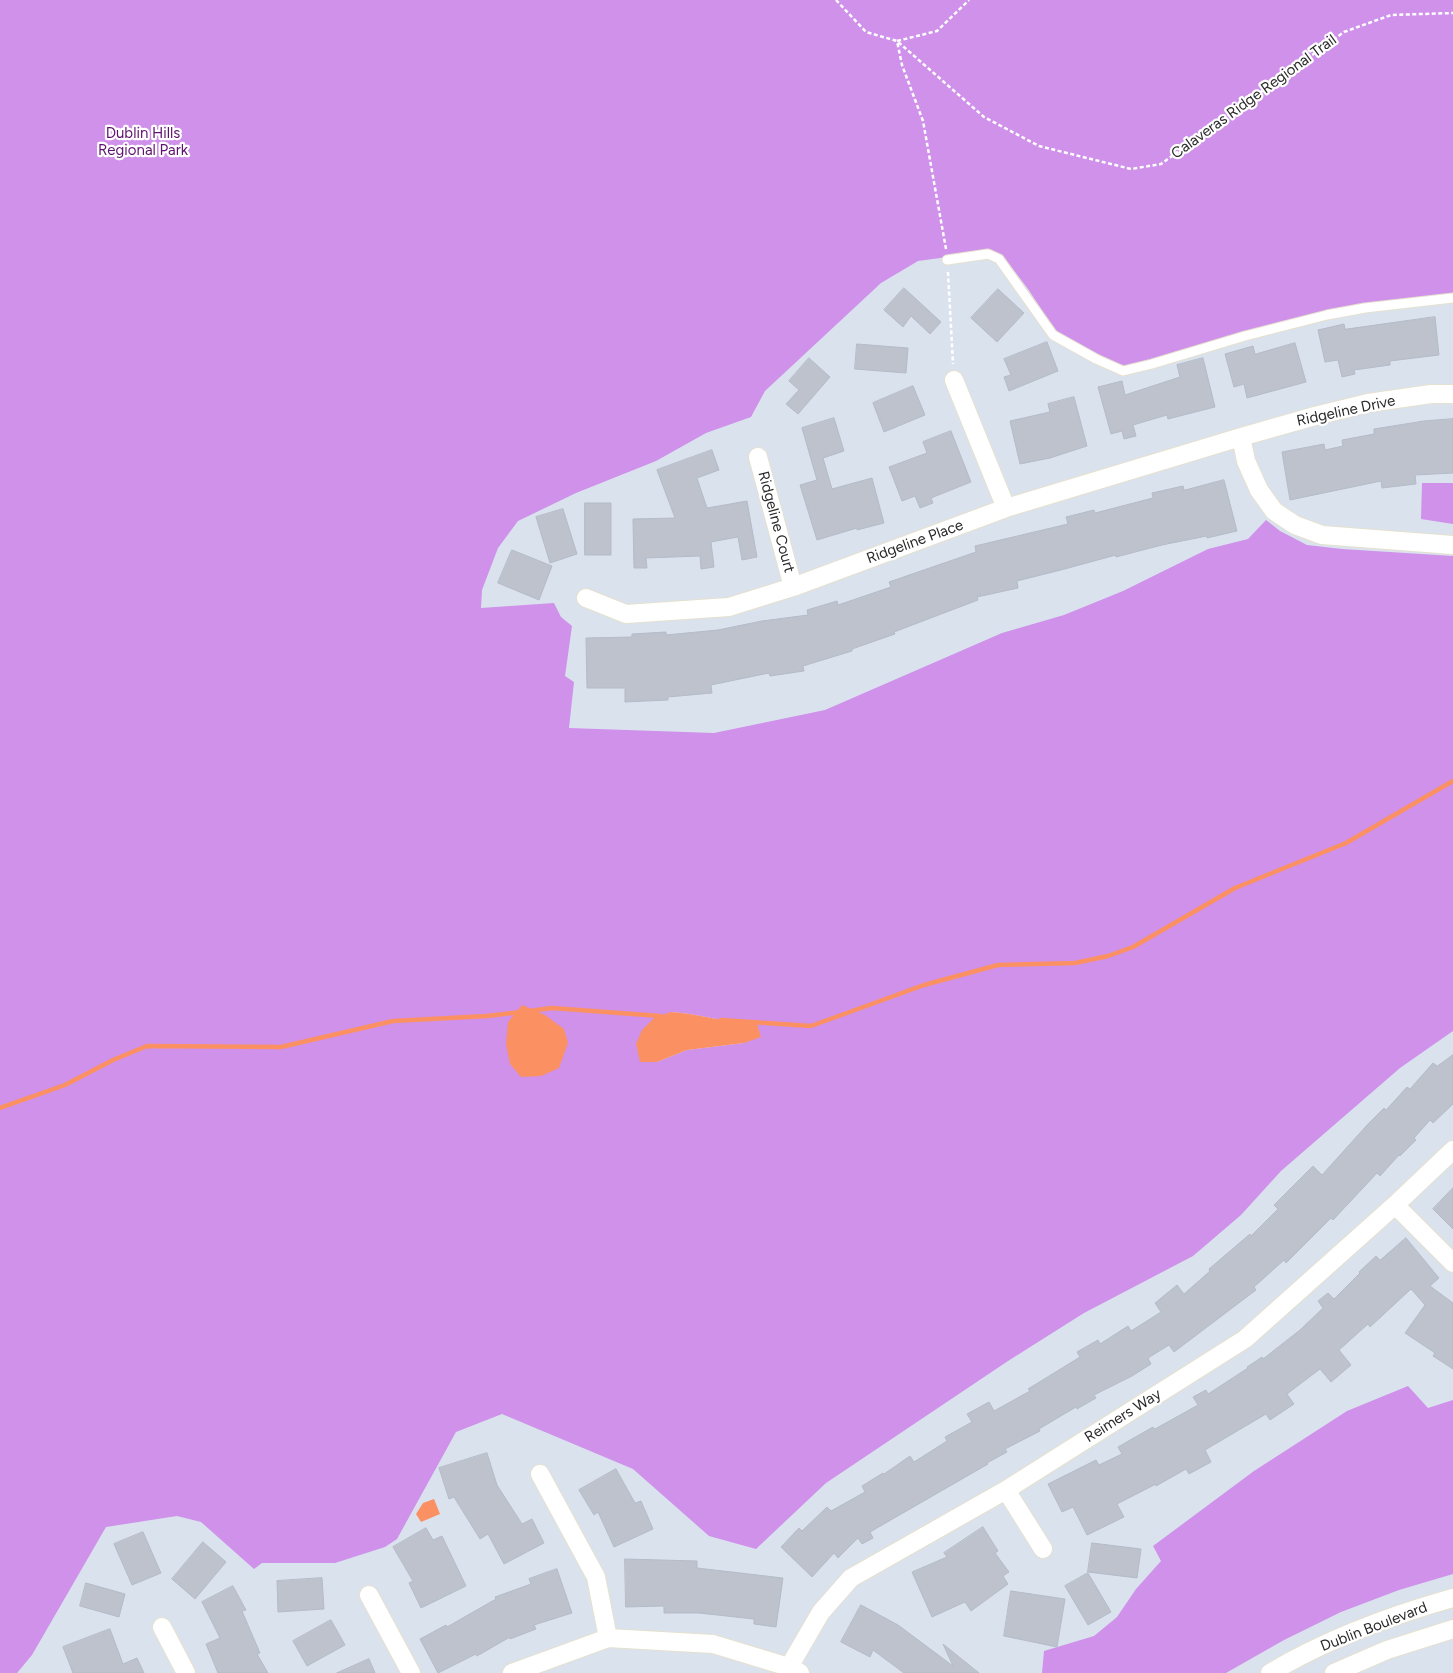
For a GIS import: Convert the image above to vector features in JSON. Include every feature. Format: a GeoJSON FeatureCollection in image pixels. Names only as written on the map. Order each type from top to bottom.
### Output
{"type":"FeatureCollection","features":[{"type":"Feature","properties":{"kind":"street"},"geometry":{"type":"LineString","coordinates":[[954,380],[1006,508]]}},
{"type":"Feature","properties":{"kind":"street","name":"Ridgeline Drive"},"geometry":{"type":"LineString","coordinates":[[1241,437],[1368,403],[1431,394],[1453,394]]}},
{"type":"Feature","properties":{"kind":"street"},"geometry":{"type":"LineString","coordinates":[[1241,437],[1246,461],[1259,490],[1274,511],[1296,525],[1322,535],[1453,545]]}},
{"type":"Feature","properties":{"kind":"street","name":"Ridgeline Place"},"geometry":{"type":"LineString","coordinates":[[586,598],[626,614],[729,607],[793,587],[1006,508],[1241,437]]}},
{"type":"Feature","properties":{"kind":"street","name":"Ridgeline Court"},"geometry":{"type":"LineString","coordinates":[[758,457],[793,587]]}},
{"type":"Feature","properties":{"kind":"street","name":"Reimers Way"},"geometry":{"type":"LineString","coordinates":[[792,1671],[821,1612],[851,1578],[1006,1490],[1245,1339],[1395,1206],[1453,1150]]}},
{"type":"Feature","properties":{"kind":"street"},"geometry":{"type":"LineString","coordinates":[[1395,1206],[1453,1263]]}},
{"type":"Feature","properties":{"kind":"street"},"geometry":{"type":"LineString","coordinates":[[540,1474],[596,1577],[608,1638]]}},
{"type":"Feature","properties":{"kind":"street"},"geometry":{"type":"LineString","coordinates":[[1006,1490],[1043,1549]]}},
{"type":"Feature","properties":{"kind":"street"},"geometry":{"type":"LineString","coordinates":[[370,1595],[411,1673]]}},
{"type":"Feature","properties":{"kind":"street","name":"Dublin Boulevard"},"geometry":{"type":"LineString","coordinates":[[1270,1673],[1341,1636],[1400,1613],[1453,1598]]}},
{"type":"Feature","properties":{"kind":"street"},"geometry":{"type":"LineString","coordinates":[[162,1627],[186,1673]]}},
{"type":"Feature","properties":{"kind":"street","name":"Dublin Boulevard"},"geometry":{"type":"LineString","coordinates":[[1334,1673],[1387,1650],[1453,1629]]}},
{"type":"Feature","properties":{"kind":"street"},"geometry":{"type":"LineString","coordinates":[[512,1673],[608,1638],[713,1644],[792,1671]]}},
{"type":"Feature","properties":{"kind":"lane"},"geometry":{"type":"LineString","coordinates":[[947,260],[988,254],[999,259],[1053,334],[1123,371],[1327,315],[1366,308],[1453,298]]}},
{"type":"Feature","properties":{"kind":"path","name":"Calaveras Ridge Regional Trail"},"geometry":{"type":"LineString","coordinates":[[836,0],[866,32],[897,41],[984,117],[1039,146],[1131,169],[1161,164],[1344,32],[1391,15],[1453,13]]}},
{"type":"Feature","properties":{"kind":"path"},"geometry":{"type":"LineString","coordinates":[[954,380],[947,260],[923,121],[902,65],[897,41],[937,32],[969,0]]}},
{"type":"Feature","properties":{"kind":"green space","name":"Dublin Hills Regional Park"},"geometry":{"type":"Polygon","coordinates":[[[0,0],[1453,0],[1453,295],[1367,306],[1127,370],[1055,330],[1006,260],[984,252],[918,261],[881,283],[765,391],[751,417],[706,433],[656,461],[576,493],[518,521],[498,548],[482,590],[481,608],[554,603],[561,617],[572,626],[565,676],[574,682],[569,728],[714,733],[825,710],[1002,633],[1064,615],[1123,591],[1208,549],[1248,539],[1266,520],[1280,531],[1307,545],[1453,556],[1453,1031],[1400,1068],[1281,1171],[1241,1215],[1193,1256],[1084,1313],[1008,1361],[826,1483],[756,1549],[709,1536],[633,1469],[502,1414],[456,1432],[397,1539],[385,1547],[335,1563],[262,1563],[254,1569],[201,1522],[177,1516],[106,1527],[32,1655],[17,1673],[0,1673],[0,0]],[[671,1012],[657,1062],[687,1050],[744,1043],[757,1024],[735,1022],[671,1012]]]}},
{"type":"Feature","properties":{"kind":"green space"},"geometry":{"type":"Polygon","coordinates":[[[1422,483],[1453,483],[1453,524],[1421,519],[1422,483]]]}},
{"type":"Feature","properties":{"kind":"green space"},"geometry":{"type":"Polygon","coordinates":[[[1408,1386],[1428,1408],[1453,1400],[1453,1574],[1399,1590],[1341,1612],[1284,1640],[1226,1673],[1042,1673],[1044,1651],[1094,1636],[1117,1617],[1136,1589],[1161,1561],[1153,1546],[1254,1471],[1347,1411],[1408,1386]]]}},
{"type":"Feature","properties":{"kind":"shaded area"},"geometry":{"type":"Polygon","coordinates":[[[522,1005],[545,1015],[564,1029],[568,1043],[559,1068],[541,1076],[521,1077],[510,1064],[506,1044],[508,1022],[522,1005]]]}},
{"type":"Feature","properties":{"kind":"shaded area"},"geometry":{"type":"Polygon","coordinates":[[[671,1012],[757,1024],[761,1037],[744,1043],[687,1050],[657,1062],[640,1062],[636,1044],[642,1030],[655,1017],[671,1012]]]}},
{"type":"Feature","properties":{"kind":"shaded area"},"geometry":{"type":"Polygon","coordinates":[[[434,1499],[440,1514],[421,1522],[416,1514],[423,1503],[434,1499]]]}},
{"type":"Feature","properties":{"kind":"building"},"geometry":{"type":"Polygon","coordinates":[[[904,288],[941,322],[930,334],[911,316],[903,327],[884,310],[904,288]]]}},
{"type":"Feature","properties":{"kind":"building"},"geometry":{"type":"Polygon","coordinates":[[[998,289],[1024,313],[997,342],[971,318],[998,289]]]}},
{"type":"Feature","properties":{"kind":"building"},"geometry":{"type":"Polygon","coordinates":[[[1435,317],[1439,355],[1390,361],[1390,365],[1354,370],[1355,374],[1342,377],[1338,360],[1325,362],[1318,330],[1344,324],[1345,329],[1435,317]]]}},
{"type":"Feature","properties":{"kind":"building"},"geometry":{"type":"Polygon","coordinates":[[[1047,342],[1058,371],[1009,391],[1004,377],[1011,375],[1004,359],[1047,342]]]}},
{"type":"Feature","properties":{"kind":"building"},"geometry":{"type":"Polygon","coordinates":[[[1295,343],[1306,382],[1247,398],[1244,384],[1234,387],[1225,354],[1253,346],[1255,354],[1295,343]]]}},
{"type":"Feature","properties":{"kind":"building"},"geometry":{"type":"Polygon","coordinates":[[[857,344],[908,348],[906,373],[855,369],[857,344]]]}},
{"type":"Feature","properties":{"kind":"building"},"geometry":{"type":"Polygon","coordinates":[[[809,358],[830,377],[798,414],[786,404],[799,390],[789,381],[809,358]]]}},
{"type":"Feature","properties":{"kind":"building"},"geometry":{"type":"Polygon","coordinates":[[[1203,358],[1215,407],[1168,419],[1167,415],[1133,425],[1136,436],[1124,439],[1122,431],[1111,434],[1098,387],[1122,381],[1125,395],[1180,377],[1177,365],[1203,358]]]}},
{"type":"Feature","properties":{"kind":"building"},"geometry":{"type":"Polygon","coordinates":[[[913,386],[925,415],[884,432],[873,403],[913,386]]]}},
{"type":"Feature","properties":{"kind":"building"},"geometry":{"type":"Polygon","coordinates":[[[1074,397],[1087,446],[1050,458],[1020,464],[1010,421],[1050,412],[1048,404],[1074,397]]]}},
{"type":"Feature","properties":{"kind":"building"},"geometry":{"type":"Polygon","coordinates":[[[834,418],[844,451],[823,458],[832,489],[872,478],[884,523],[857,530],[857,528],[817,540],[800,485],[817,480],[802,428],[834,418]]]}},
{"type":"Feature","properties":{"kind":"building"},"geometry":{"type":"Polygon","coordinates":[[[1453,419],[1453,473],[1415,475],[1416,484],[1382,488],[1381,481],[1290,500],[1282,452],[1324,444],[1325,450],[1343,446],[1342,440],[1374,434],[1374,429],[1424,421],[1453,419]]]}},
{"type":"Feature","properties":{"kind":"building"},"geometry":{"type":"Polygon","coordinates":[[[951,431],[971,482],[931,498],[933,503],[920,508],[915,496],[902,501],[889,467],[927,453],[923,442],[951,431]]]}},
{"type":"Feature","properties":{"kind":"building"},"geometry":{"type":"Polygon","coordinates":[[[712,450],[719,470],[697,478],[707,508],[747,501],[757,557],[742,560],[738,537],[711,542],[714,567],[701,569],[700,556],[646,558],[647,568],[634,568],[633,519],[675,518],[657,470],[712,450]]]}},
{"type":"Feature","properties":{"kind":"building"},"geometry":{"type":"Polygon","coordinates":[[[1224,480],[1237,531],[1162,545],[1116,557],[1116,555],[1017,581],[1018,588],[977,597],[978,600],[894,632],[895,634],[852,649],[852,651],[803,666],[804,671],[770,676],[769,673],[711,685],[712,693],[668,697],[668,700],[625,702],[625,688],[587,688],[586,638],[632,637],[632,634],[666,632],[666,635],[718,630],[762,621],[808,615],[807,610],[837,601],[838,605],[891,587],[889,582],[976,552],[975,546],[1068,524],[1066,517],[1094,510],[1095,513],[1153,498],[1152,493],[1183,486],[1184,490],[1224,480]]]}},
{"type":"Feature","properties":{"kind":"building"},"geometry":{"type":"Polygon","coordinates":[[[585,503],[611,503],[611,555],[585,555],[585,503]]]}},
{"type":"Feature","properties":{"kind":"building"},"geometry":{"type":"Polygon","coordinates":[[[563,509],[577,554],[550,563],[536,517],[563,509]]]}},
{"type":"Feature","properties":{"kind":"building"},"geometry":{"type":"Polygon","coordinates":[[[512,550],[552,566],[539,600],[498,583],[512,550]]]}},
{"type":"Feature","properties":{"kind":"building"},"geometry":{"type":"Polygon","coordinates":[[[1453,1055],[1453,1104],[1433,1123],[1430,1120],[1414,1138],[1416,1140],[1380,1176],[1377,1173],[1333,1220],[1331,1218],[1286,1263],[1284,1260],[1254,1287],[1256,1290],[1174,1352],[1169,1345],[1148,1358],[1151,1364],[1132,1376],[1094,1395],[1096,1398],[1077,1409],[1076,1407],[1039,1429],[1040,1431],[1005,1449],[1007,1452],[988,1464],[870,1532],[873,1538],[862,1544],[858,1538],[838,1558],[834,1553],[812,1577],[781,1547],[799,1528],[802,1531],[827,1507],[831,1511],[865,1492],[862,1486],[910,1456],[914,1462],[947,1441],[945,1437],[972,1422],[967,1414],[989,1402],[994,1411],[1030,1391],[1028,1389],[1080,1357],[1077,1352],[1098,1340],[1100,1344],[1128,1326],[1131,1331],[1161,1312],[1155,1303],[1177,1285],[1184,1294],[1210,1271],[1209,1269],[1250,1234],[1251,1236],[1278,1209],[1274,1205],[1313,1166],[1322,1175],[1368,1124],[1384,1108],[1386,1110],[1407,1087],[1410,1089],[1433,1063],[1437,1066],[1453,1055]]]}},
{"type":"Feature","properties":{"kind":"building"},"geometry":{"type":"Polygon","coordinates":[[[1453,1188],[1453,1229],[1433,1209],[1453,1188]]]}},
{"type":"Feature","properties":{"kind":"building"},"geometry":{"type":"Polygon","coordinates":[[[1406,1238],[1439,1278],[1430,1286],[1453,1303],[1453,1369],[1433,1356],[1435,1353],[1405,1333],[1425,1305],[1411,1289],[1370,1327],[1368,1324],[1339,1350],[1351,1365],[1331,1382],[1320,1369],[1287,1394],[1294,1404],[1270,1420],[1266,1414],[1205,1450],[1211,1462],[1189,1474],[1186,1469],[1156,1486],[1156,1484],[1117,1504],[1124,1517],[1087,1535],[1073,1507],[1062,1512],[1048,1484],[1096,1460],[1099,1465],[1122,1454],[1118,1447],[1198,1405],[1193,1397],[1206,1390],[1208,1394],[1262,1357],[1263,1359],[1300,1330],[1323,1308],[1318,1301],[1328,1293],[1334,1299],[1376,1256],[1380,1260],[1406,1238]]]}},
{"type":"Feature","properties":{"kind":"building"},"geometry":{"type":"Polygon","coordinates":[[[487,1453],[497,1485],[522,1524],[532,1519],[544,1543],[504,1564],[488,1534],[480,1539],[454,1497],[449,1499],[439,1468],[487,1453]]]}},
{"type":"Feature","properties":{"kind":"building"},"geometry":{"type":"Polygon","coordinates":[[[616,1469],[635,1503],[641,1501],[653,1529],[614,1547],[598,1512],[594,1515],[579,1490],[616,1469]]]}},
{"type":"Feature","properties":{"kind":"building"},"geometry":{"type":"Polygon","coordinates":[[[983,1527],[998,1551],[995,1553],[1009,1572],[1003,1576],[1008,1584],[971,1611],[965,1602],[932,1617],[912,1572],[947,1557],[944,1553],[983,1527]]]}},
{"type":"Feature","properties":{"kind":"building"},"geometry":{"type":"Polygon","coordinates":[[[426,1528],[433,1540],[442,1536],[466,1586],[421,1608],[409,1583],[413,1581],[393,1547],[426,1528]]]}},
{"type":"Feature","properties":{"kind":"building"},"geometry":{"type":"Polygon","coordinates":[[[143,1532],[161,1573],[132,1585],[114,1544],[143,1532]]]}},
{"type":"Feature","properties":{"kind":"building"},"geometry":{"type":"Polygon","coordinates":[[[203,1542],[226,1562],[195,1599],[172,1579],[203,1542]]]}},
{"type":"Feature","properties":{"kind":"building"},"geometry":{"type":"Polygon","coordinates":[[[1092,1543],[1141,1549],[1137,1578],[1088,1572],[1092,1543]]]}},
{"type":"Feature","properties":{"kind":"building"},"geometry":{"type":"Polygon","coordinates":[[[625,1559],[697,1561],[697,1568],[783,1578],[776,1627],[754,1624],[754,1619],[699,1613],[664,1613],[664,1606],[626,1607],[625,1559]]]}},
{"type":"Feature","properties":{"kind":"building"},"geometry":{"type":"Polygon","coordinates":[[[557,1569],[572,1613],[534,1625],[536,1629],[510,1639],[510,1637],[477,1656],[476,1654],[438,1673],[420,1639],[446,1625],[447,1627],[496,1599],[495,1597],[531,1584],[529,1579],[557,1569]]]}},
{"type":"Feature","properties":{"kind":"building"},"geometry":{"type":"Polygon","coordinates":[[[1088,1573],[1111,1612],[1088,1625],[1065,1586],[1088,1573]]]}},
{"type":"Feature","properties":{"kind":"building"},"geometry":{"type":"Polygon","coordinates":[[[322,1578],[324,1609],[278,1612],[277,1581],[322,1578]]]}},
{"type":"Feature","properties":{"kind":"building"},"geometry":{"type":"Polygon","coordinates":[[[86,1583],[125,1594],[119,1617],[80,1606],[86,1583]]]}},
{"type":"Feature","properties":{"kind":"building"},"geometry":{"type":"Polygon","coordinates":[[[233,1586],[246,1610],[242,1611],[260,1653],[257,1654],[268,1673],[218,1673],[206,1644],[220,1638],[202,1602],[233,1586]]]}},
{"type":"Feature","properties":{"kind":"building"},"geometry":{"type":"Polygon","coordinates":[[[1011,1591],[1065,1599],[1057,1647],[1004,1636],[1011,1591]]]}},
{"type":"Feature","properties":{"kind":"building"},"geometry":{"type":"Polygon","coordinates":[[[861,1605],[898,1625],[953,1666],[943,1644],[979,1673],[904,1673],[873,1650],[870,1657],[841,1642],[861,1605]]]}},
{"type":"Feature","properties":{"kind":"building"},"geometry":{"type":"Polygon","coordinates":[[[331,1620],[345,1645],[307,1666],[293,1641],[331,1620]]]}},
{"type":"Feature","properties":{"kind":"building"},"geometry":{"type":"Polygon","coordinates":[[[110,1629],[123,1664],[137,1658],[144,1673],[73,1673],[63,1647],[110,1629]]]}},
{"type":"Feature","properties":{"kind":"building"},"geometry":{"type":"Polygon","coordinates":[[[369,1659],[375,1673],[337,1673],[369,1659]]]}},
{"type":"Feature","properties":{"kind":"waterway"},"geometry":{"type":"LineString","coordinates":[[721,1020],[811,1026],[924,985],[998,965],[1075,963],[1108,956],[1133,947],[1235,888],[1346,843],[1453,781]]}},
{"type":"Feature","properties":{"kind":"waterway"},"geometry":{"type":"LineString","coordinates":[[529,1011],[552,1008],[660,1016]]}},
{"type":"Feature","properties":{"kind":"waterway"},"geometry":{"type":"LineString","coordinates":[[0,1108],[65,1085],[113,1060],[147,1046],[281,1047],[393,1021],[487,1016],[521,1012]]}}]}
